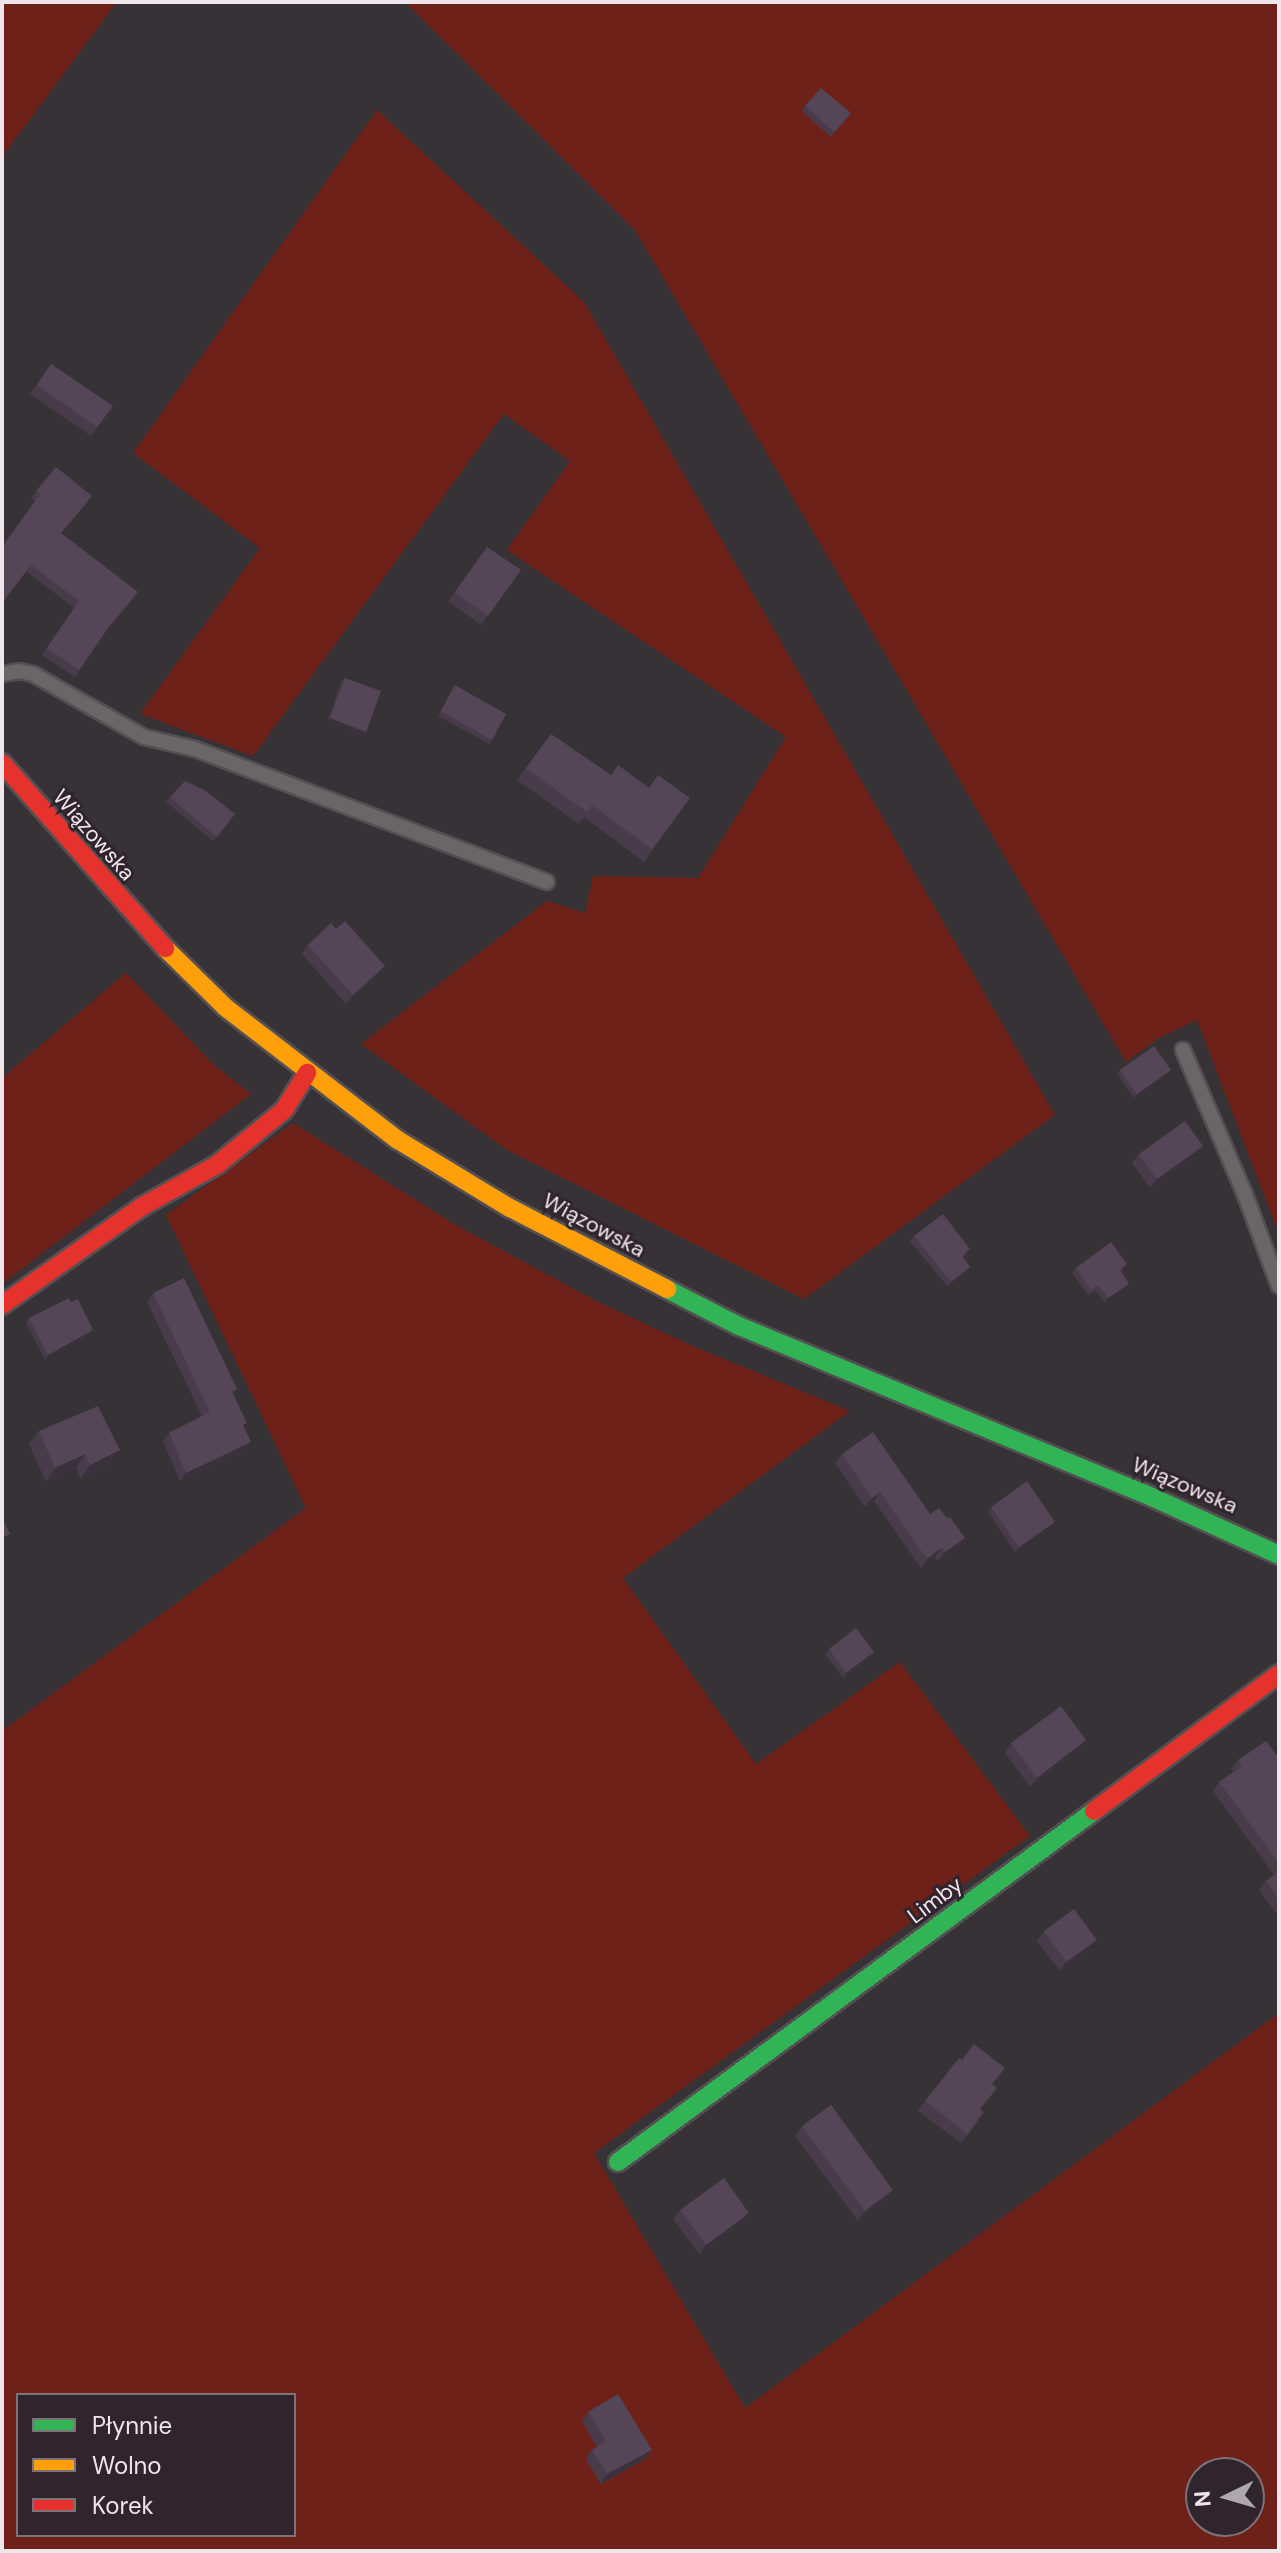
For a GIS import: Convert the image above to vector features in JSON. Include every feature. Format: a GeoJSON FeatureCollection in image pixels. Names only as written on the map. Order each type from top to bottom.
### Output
{"type":"FeatureCollection","features":[{"type":"Feature","properties":{"kind":"main road","name":"Wiązowska"},"geometry":{"type":"LineString","coordinates":[[2,763],[142,926],[225,1007],[398,1140],[510,1208],[739,1326],[1143,1493],[1279,1555]]}},
{"type":"Feature","properties":{"kind":"main road"},"geometry":{"type":"LineString","coordinates":[[2,1305],[143,1206],[218,1164],[284,1110],[307,1073]]}},
{"type":"Feature","properties":{"kind":"main road","name":"Limby"},"geometry":{"type":"LineString","coordinates":[[618,2162],[1279,1674]]}},
{"type":"Feature","properties":{"kind":"lane"},"geometry":{"type":"LineString","coordinates":[[2,674],[19,671],[33,674],[144,737],[195,749],[547,882]]}},
{"type":"Feature","properties":{"kind":"lane"},"geometry":{"type":"LineString","coordinates":[[1183,1050],[1244,1192],[1279,1286]]}},
{"type":"Feature","properties":{"kind":"shaded area"},"geometry":{"type":"Polygon","coordinates":[[[2,2],[117,2],[2,157],[2,2]]]}},
{"type":"Feature","properties":{"kind":"shaded area"},"geometry":{"type":"Polygon","coordinates":[[[405,2],[1279,2],[1279,1234],[1197,1020],[1159,1038],[1126,1062],[635,230],[405,2]]]}},
{"type":"Feature","properties":{"kind":"shaded area"},"geometry":{"type":"Polygon","coordinates":[[[377,110],[584,302],[1055,1115],[804,1299],[507,1150],[361,1044],[547,901],[585,913],[593,876],[698,878],[786,737],[507,550],[570,461],[504,414],[253,756],[140,714],[260,548],[133,453],[377,110]]]}},
{"type":"Feature","properties":{"kind":"shaded area"},"geometry":{"type":"Polygon","coordinates":[[[126,973],[213,1064],[251,1094],[2,1284],[2,1078],[126,973]]]}},
{"type":"Feature","properties":{"kind":"shaded area"},"geometry":{"type":"Polygon","coordinates":[[[293,1123],[456,1225],[598,1302],[695,1347],[850,1411],[623,1578],[756,1764],[900,1662],[1030,1836],[594,2153],[745,2408],[1279,2013],[1279,2551],[2,2551],[2,1731],[306,1508],[166,1215],[293,1123]]]}},
{"type":"Feature","properties":{"kind":"building"},"geometry":{"type":"Polygon","coordinates":[[[821,88],[851,113],[834,132],[805,106],[821,88]]]}},
{"type":"Feature","properties":{"kind":"building"},"geometry":{"type":"Polygon","coordinates":[[[51,364],[113,406],[97,427],[37,385],[51,364]]]}},
{"type":"Feature","properties":{"kind":"building"},"geometry":{"type":"Polygon","coordinates":[[[56,467],[92,496],[61,533],[138,592],[110,625],[79,670],[47,648],[79,601],[31,565],[2,603],[2,547],[40,494],[36,491],[56,467]]]}},
{"type":"Feature","properties":{"kind":"building"},"geometry":{"type":"Polygon","coordinates":[[[487,547],[521,570],[488,616],[455,592],[487,547]]]}},
{"type":"Feature","properties":{"kind":"building"},"geometry":{"type":"Polygon","coordinates":[[[345,678],[381,691],[366,732],[330,718],[345,678]]]}},
{"type":"Feature","properties":{"kind":"building"},"geometry":{"type":"Polygon","coordinates":[[[455,685],[506,714],[492,740],[441,711],[455,685]]]}},
{"type":"Feature","properties":{"kind":"building"},"geometry":{"type":"Polygon","coordinates":[[[551,734],[611,775],[618,765],[649,788],[658,775],[690,798],[652,849],[592,805],[587,812],[526,768],[551,734]]]}},
{"type":"Feature","properties":{"kind":"building"},"geometry":{"type":"Polygon","coordinates":[[[185,781],[206,791],[235,814],[217,837],[170,797],[185,781]]]}},
{"type":"Feature","properties":{"kind":"building"},"geometry":{"type":"Polygon","coordinates":[[[345,921],[385,966],[353,995],[308,945],[331,923],[336,929],[345,921]]]}},
{"type":"Feature","properties":{"kind":"building"},"geometry":{"type":"Polygon","coordinates":[[[1154,1046],[1171,1070],[1137,1094],[1120,1070],[1154,1046]]]}},
{"type":"Feature","properties":{"kind":"building"},"geometry":{"type":"Polygon","coordinates":[[[1185,1121],[1203,1146],[1157,1179],[1139,1154],[1185,1121]]]}},
{"type":"Feature","properties":{"kind":"building"},"geometry":{"type":"Polygon","coordinates":[[[943,1214],[970,1249],[962,1256],[970,1267],[951,1282],[914,1236],[943,1214]]]}},
{"type":"Feature","properties":{"kind":"building"},"geometry":{"type":"Polygon","coordinates":[[[1111,1242],[1127,1264],[1120,1270],[1129,1284],[1108,1298],[1098,1285],[1091,1290],[1076,1268],[1111,1242]]]}},
{"type":"Feature","properties":{"kind":"building"},"geometry":{"type":"Polygon","coordinates":[[[184,1278],[237,1389],[232,1392],[247,1423],[243,1425],[251,1442],[186,1473],[169,1433],[210,1412],[153,1293],[184,1278]]]}},
{"type":"Feature","properties":{"kind":"building"},"geometry":{"type":"Polygon","coordinates":[[[69,1298],[71,1302],[78,1299],[93,1330],[48,1355],[29,1318],[69,1298]]]}},
{"type":"Feature","properties":{"kind":"building"},"geometry":{"type":"Polygon","coordinates":[[[98,1406],[120,1450],[90,1465],[85,1454],[55,1468],[39,1431],[98,1406]]]}},
{"type":"Feature","properties":{"kind":"building"},"geometry":{"type":"Polygon","coordinates":[[[873,1432],[930,1514],[939,1508],[948,1519],[950,1517],[965,1538],[945,1552],[942,1547],[927,1559],[880,1492],[872,1498],[842,1454],[873,1432]]]}},
{"type":"Feature","properties":{"kind":"building"},"geometry":{"type":"Polygon","coordinates":[[[1027,1481],[1055,1522],[1019,1547],[991,1507],[1027,1481]]]}},
{"type":"Feature","properties":{"kind":"building"},"geometry":{"type":"Polygon","coordinates":[[[2,1517],[10,1534],[2,1538],[2,1517]]]}},
{"type":"Feature","properties":{"kind":"building"},"geometry":{"type":"Polygon","coordinates":[[[856,1628],[874,1652],[846,1673],[829,1649],[856,1628]]]}},
{"type":"Feature","properties":{"kind":"building"},"geometry":{"type":"Polygon","coordinates":[[[1061,1706],[1086,1740],[1037,1778],[1011,1743],[1061,1706]]]}},
{"type":"Feature","properties":{"kind":"building"},"geometry":{"type":"Polygon","coordinates":[[[1266,1741],[1279,1758],[1279,1863],[1219,1782],[1242,1766],[1238,1760],[1266,1741]]]}},
{"type":"Feature","properties":{"kind":"building"},"geometry":{"type":"Polygon","coordinates":[[[1279,1871],[1279,1899],[1266,1881],[1279,1871]]]}},
{"type":"Feature","properties":{"kind":"building"},"geometry":{"type":"Polygon","coordinates":[[[1074,1909],[1097,1940],[1066,1962],[1044,1931],[1074,1909]]]}},
{"type":"Feature","properties":{"kind":"building"},"geometry":{"type":"Polygon","coordinates":[[[974,2044],[1005,2068],[992,2084],[997,2088],[980,2109],[984,2112],[967,2134],[925,2101],[974,2044]]]}},
{"type":"Feature","properties":{"kind":"building"},"geometry":{"type":"Polygon","coordinates":[[[831,2105],[893,2190],[865,2211],[802,2126],[831,2105]]]}},
{"type":"Feature","properties":{"kind":"building"},"geometry":{"type":"Polygon","coordinates":[[[724,2178],[749,2213],[706,2245],[680,2210],[724,2178]]]}},
{"type":"Feature","properties":{"kind":"building"},"geometry":{"type":"Polygon","coordinates":[[[618,2394],[652,2450],[607,2474],[592,2450],[606,2441],[588,2412],[618,2394]]]}},
{"type":"Feature","properties":{"kind":"traffic: fast"},"geometry":{"type":"LineString","coordinates":[[667,1289],[739,1326],[1143,1493],[1279,1555]]}},
{"type":"Feature","properties":{"kind":"traffic: fast"},"geometry":{"type":"LineString","coordinates":[[618,2162],[1094,1811]]}},
{"type":"Feature","properties":{"kind":"traffic: slow"},"geometry":{"type":"LineString","coordinates":[[165,948],[225,1007],[398,1140],[510,1208],[667,1289]]}},
{"type":"Feature","properties":{"kind":"traffic: jam"},"geometry":{"type":"LineString","coordinates":[[2,763],[165,948]]}},
{"type":"Feature","properties":{"kind":"traffic: jam"},"geometry":{"type":"LineString","coordinates":[[2,1305],[143,1206],[218,1164],[284,1110],[307,1073]]}},
{"type":"Feature","properties":{"kind":"traffic: jam"},"geometry":{"type":"LineString","coordinates":[[1094,1811],[1279,1674]]}}]}
